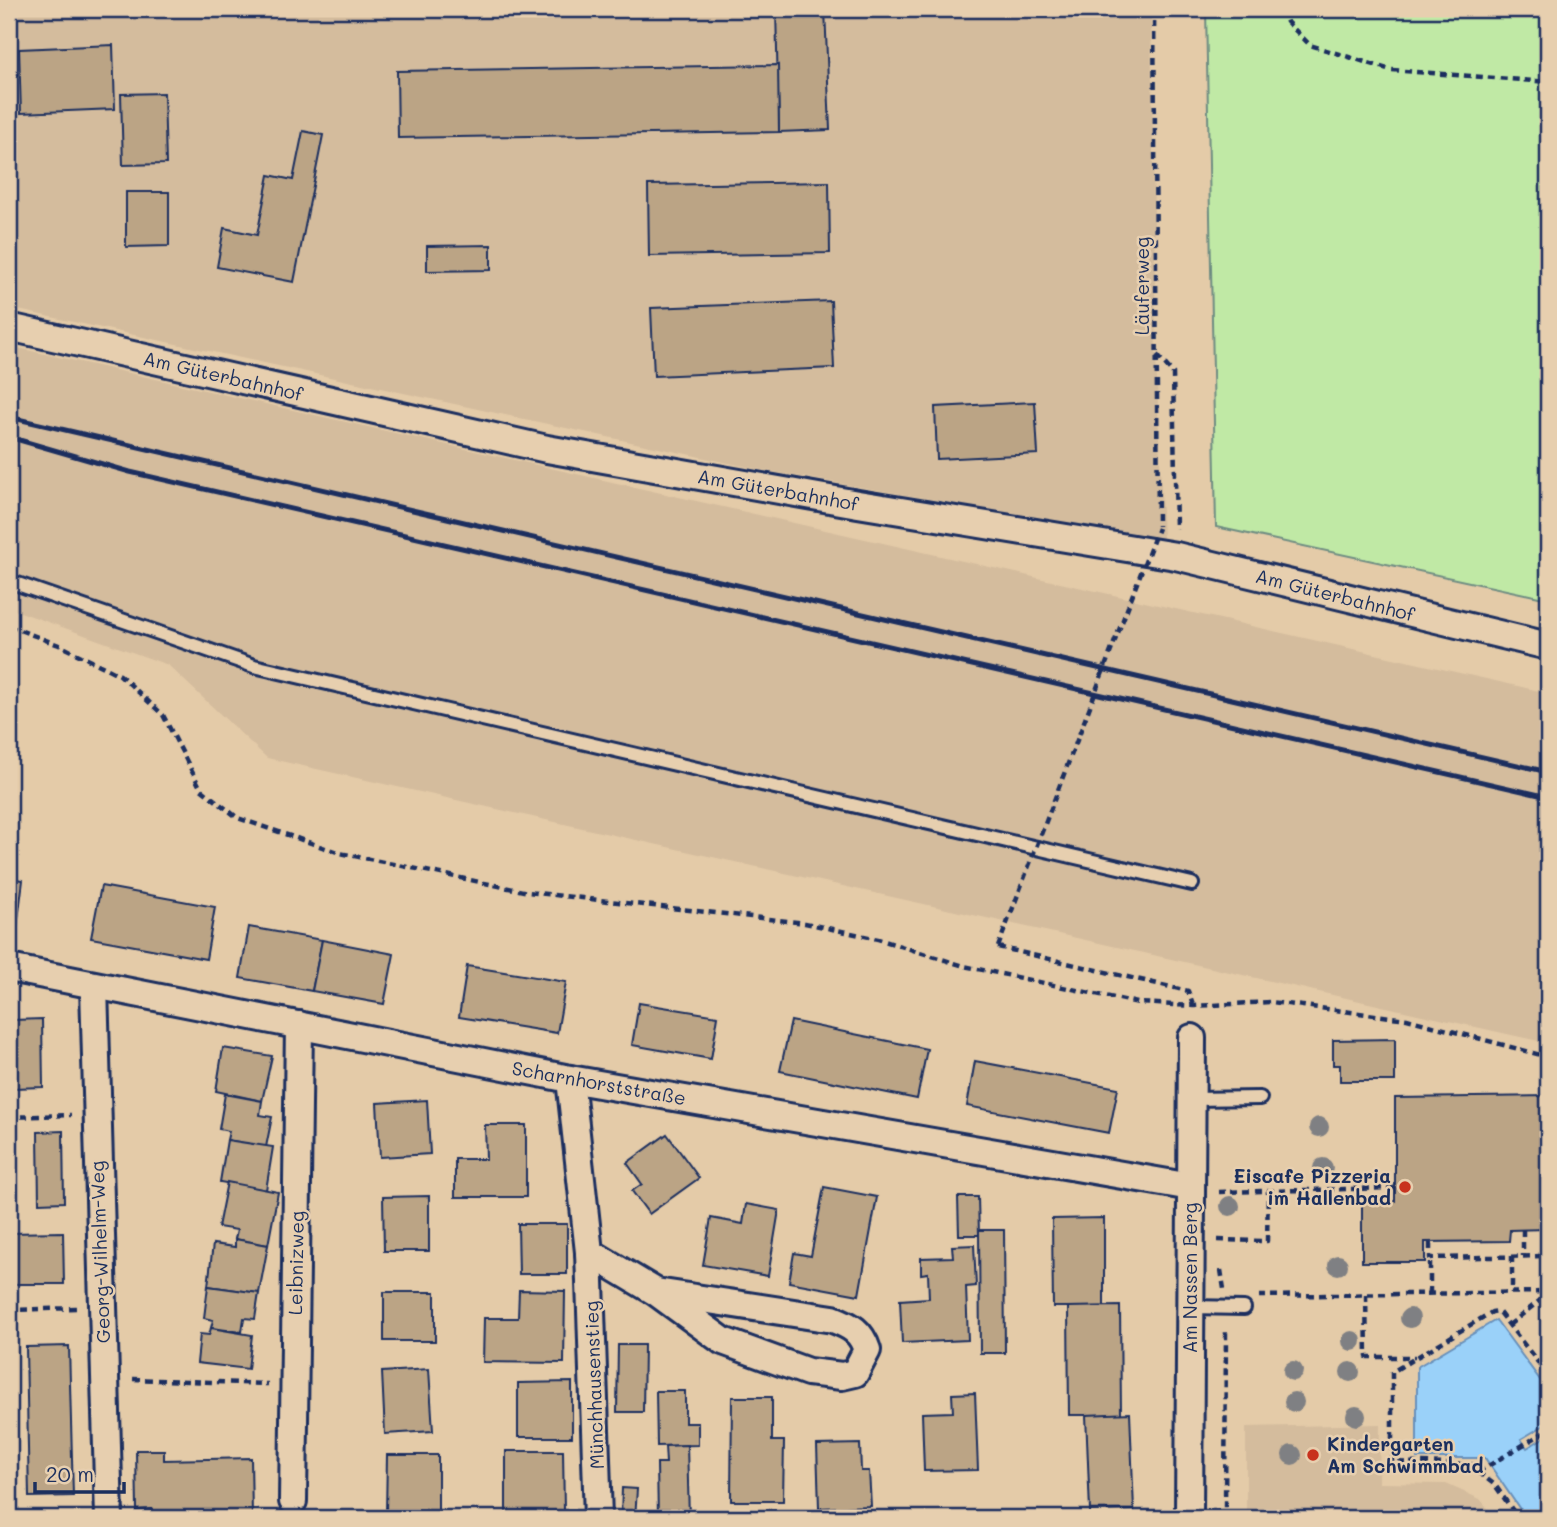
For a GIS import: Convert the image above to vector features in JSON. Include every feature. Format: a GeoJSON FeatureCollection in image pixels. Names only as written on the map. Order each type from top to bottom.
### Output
{"type":"FeatureCollection","features":[{"type":"Feature","properties":{"kind":"street","name":"Am Güterbahnhof"},"geometry":{"type":"LineString","coordinates":[[9,327],[547,449],[1176,556],[1548,646]]}},
{"type":"Feature","properties":{"kind":"street","name":"Scharnhorststraße"},"geometry":{"type":"LineString","coordinates":[[9,968],[570,1079],[1191,1187]]}},
{"type":"Feature","properties":{"kind":"street","name":"Georg-Wilhelm-Weg"},"geometry":{"type":"LineString","coordinates":[[94,986],[109,1518]]}},
{"type":"Feature","properties":{"kind":"street","name":"Leibnizweg"},"geometry":{"type":"LineString","coordinates":[[293,1501],[299,1025]]}},
{"type":"Feature","properties":{"kind":"street","name":"Am Nassen Berg"},"geometry":{"type":"LineString","coordinates":[[1189,1518],[1192,1038]]}},
{"type":"Feature","properties":{"kind":"street","name":"Münchhausenstieg"},"geometry":{"type":"LineString","coordinates":[[570,1079],[589,1252],[598,1518]]}},
{"type":"Feature","properties":{"kind":"street"},"geometry":{"type":"LineString","coordinates":[[589,1252],[656,1292],[723,1341],[808,1372],[842,1376],[855,1373],[867,1350],[863,1336],[850,1325],[833,1319],[656,1292]]}},
{"type":"Feature","properties":{"kind":"lane"},"geometry":{"type":"LineString","coordinates":[[9,581],[254,666],[1192,884]]}},
{"type":"Feature","properties":{"kind":"lane"},"geometry":{"type":"LineString","coordinates":[[1192,1099],[1260,1098]]}},
{"type":"Feature","properties":{"kind":"lane"},"geometry":{"type":"LineString","coordinates":[[1190,1307],[1226,1301],[1244,1308]]}},
{"type":"Feature","properties":{"kind":"path","name":"Läuferweg"},"geometry":{"type":"LineString","coordinates":[[1154,9],[1156,355],[1174,373],[1176,556]]}},
{"type":"Feature","properties":{"kind":"path"},"geometry":{"type":"LineString","coordinates":[[1283,9],[1287,22],[1310,44],[1391,70],[1548,82]]}},
{"type":"Feature","properties":{"kind":"path"},"geometry":{"type":"LineString","coordinates":[[1156,355],[1158,528],[998,947],[1188,991],[1194,1006]]}},
{"type":"Feature","properties":{"kind":"path"},"geometry":{"type":"LineString","coordinates":[[9,626],[59,645],[121,675],[163,715],[201,789],[238,818],[340,853],[528,892],[805,923],[878,939],[964,966],[1138,1003],[1194,1006],[1271,1002],[1407,1019],[1548,1057]]}},
{"type":"Feature","properties":{"kind":"path"},"geometry":{"type":"LineString","coordinates":[[9,1117],[96,1114]]}},
{"type":"Feature","properties":{"kind":"path"},"geometry":{"type":"LineString","coordinates":[[1191,1187],[1206,1192],[1395,1188]]}},
{"type":"Feature","properties":{"kind":"path"},"geometry":{"type":"LineString","coordinates":[[1218,1240],[1267,1241],[1268,1191]]}},
{"type":"Feature","properties":{"kind":"path"},"geometry":{"type":"LineString","coordinates":[[1212,1228],[1218,1240],[1219,1254]]}},
{"type":"Feature","properties":{"kind":"path"},"geometry":{"type":"LineString","coordinates":[[1523,1230],[1523,1256]]}},
{"type":"Feature","properties":{"kind":"path"},"geometry":{"type":"LineString","coordinates":[[1430,1242],[1430,1294]]}},
{"type":"Feature","properties":{"kind":"path"},"geometry":{"type":"LineString","coordinates":[[1512,1256],[1512,1293]]}},
{"type":"Feature","properties":{"kind":"path"},"geometry":{"type":"LineString","coordinates":[[1430,1258],[1548,1256]]}},
{"type":"Feature","properties":{"kind":"path"},"geometry":{"type":"LineString","coordinates":[[1221,1267],[1226,1301],[1223,1518]]}},
{"type":"Feature","properties":{"kind":"path"},"geometry":{"type":"LineString","coordinates":[[1226,1301],[1366,1295],[1548,1293]]}},
{"type":"Feature","properties":{"kind":"path"},"geometry":{"type":"LineString","coordinates":[[1509,1325],[1548,1293]]}},
{"type":"Feature","properties":{"kind":"path"},"geometry":{"type":"LineString","coordinates":[[1366,1295],[1367,1357],[1417,1357]]}},
{"type":"Feature","properties":{"kind":"path"},"geometry":{"type":"LineString","coordinates":[[9,1310],[102,1307]]}},
{"type":"Feature","properties":{"kind":"path"},"geometry":{"type":"LineString","coordinates":[[1392,1372],[1492,1312],[1498,1311],[1548,1375]]}},
{"type":"Feature","properties":{"kind":"path"},"geometry":{"type":"LineString","coordinates":[[1392,1357],[1392,1462],[1474,1465],[1478,1472],[1495,1485],[1518,1518]]}},
{"type":"Feature","properties":{"kind":"path"},"geometry":{"type":"LineString","coordinates":[[104,1378],[295,1385]]}},
{"type":"Feature","properties":{"kind":"path"},"geometry":{"type":"LineString","coordinates":[[1478,1472],[1548,1430]]}},
{"type":"Feature","properties":{"kind":"shaded area"},"geometry":{"type":"Polygon","coordinates":[[[9,9],[1151,9],[1156,355],[1163,540],[756,469],[9,308],[9,9]]]}},
{"type":"Feature","properties":{"kind":"shaded area"},"geometry":{"type":"Polygon","coordinates":[[[9,346],[1548,693],[1548,1043],[267,758],[168,665],[9,608],[9,346]]]}},
{"type":"Feature","properties":{"kind":"shaded area","name":"Kindergarten Am Schwimmbad"},"geometry":{"type":"Polygon","coordinates":[[[1380,1424],[1379,1483],[1446,1484],[1480,1499],[1496,1518],[1246,1518],[1246,1427],[1380,1424]]]}},
{"type":"Feature","properties":{"kind":"green space"},"geometry":{"type":"Polygon","coordinates":[[[1206,9],[1548,9],[1548,599],[1216,527],[1206,9]]]}},
{"type":"Feature","properties":{"kind":"water"},"geometry":{"type":"Polygon","coordinates":[[[1496,1320],[1546,1388],[1548,1423],[1521,1439],[1527,1448],[1548,1435],[1548,1518],[1526,1518],[1485,1458],[1417,1458],[1417,1367],[1496,1320]]]}},
{"type":"Feature","properties":{"kind":"building"},"geometry":{"type":"Polygon","coordinates":[[[776,9],[825,9],[830,130],[779,132],[776,9]]]}},
{"type":"Feature","properties":{"kind":"building"},"geometry":{"type":"Polygon","coordinates":[[[113,45],[115,109],[21,113],[19,49],[113,45]]]}},
{"type":"Feature","properties":{"kind":"building"},"geometry":{"type":"Polygon","coordinates":[[[778,65],[779,132],[398,138],[397,71],[778,65]]]}},
{"type":"Feature","properties":{"kind":"building"},"geometry":{"type":"Polygon","coordinates":[[[164,93],[166,164],[123,165],[121,94],[164,93]]]}},
{"type":"Feature","properties":{"kind":"building"},"geometry":{"type":"Polygon","coordinates":[[[303,131],[323,135],[294,282],[217,267],[224,228],[257,235],[269,175],[293,180],[303,131]]]}},
{"type":"Feature","properties":{"kind":"building"},"geometry":{"type":"Polygon","coordinates":[[[829,182],[830,253],[649,256],[648,185],[829,182]]]}},
{"type":"Feature","properties":{"kind":"building"},"geometry":{"type":"Polygon","coordinates":[[[126,192],[169,192],[169,246],[126,247],[126,192]]]}},
{"type":"Feature","properties":{"kind":"building"},"geometry":{"type":"Polygon","coordinates":[[[491,245],[491,270],[427,271],[427,246],[491,245]]]}},
{"type":"Feature","properties":{"kind":"building"},"geometry":{"type":"Polygon","coordinates":[[[831,301],[834,368],[654,376],[651,308],[831,301]]]}},
{"type":"Feature","properties":{"kind":"building"},"geometry":{"type":"Polygon","coordinates":[[[1035,402],[1038,454],[937,459],[935,407],[1035,402]]]}},
{"type":"Feature","properties":{"kind":"building"},"geometry":{"type":"Polygon","coordinates":[[[9,878],[23,880],[17,928],[9,927],[9,878]]]}},
{"type":"Feature","properties":{"kind":"building"},"geometry":{"type":"Polygon","coordinates":[[[101,886],[215,907],[206,959],[91,938],[101,886]]]}},
{"type":"Feature","properties":{"kind":"building"},"geometry":{"type":"Polygon","coordinates":[[[249,927],[322,940],[312,991],[240,978],[249,927]]]}},
{"type":"Feature","properties":{"kind":"building"},"geometry":{"type":"Polygon","coordinates":[[[322,940],[394,954],[384,1004],[312,991],[322,940]]]}},
{"type":"Feature","properties":{"kind":"building"},"geometry":{"type":"Polygon","coordinates":[[[467,966],[566,982],[557,1033],[459,1017],[467,966]]]}},
{"type":"Feature","properties":{"kind":"building"},"geometry":{"type":"Polygon","coordinates":[[[639,1003],[718,1016],[711,1059],[632,1045],[639,1003]]]}},
{"type":"Feature","properties":{"kind":"building"},"geometry":{"type":"Polygon","coordinates":[[[42,1019],[43,1087],[14,1088],[13,1020],[42,1019]]]}},
{"type":"Feature","properties":{"kind":"building"},"geometry":{"type":"Polygon","coordinates":[[[791,1021],[927,1049],[917,1099],[780,1071],[791,1021]]]}},
{"type":"Feature","properties":{"kind":"building"},"geometry":{"type":"Polygon","coordinates":[[[9,1035],[13,1035],[14,1088],[9,1088],[9,1035]]]}},
{"type":"Feature","properties":{"kind":"building"},"geometry":{"type":"Polygon","coordinates":[[[1395,1039],[1395,1081],[1340,1081],[1340,1065],[1333,1065],[1333,1040],[1395,1039]]]}},
{"type":"Feature","properties":{"kind":"building"},"geometry":{"type":"Polygon","coordinates":[[[223,1048],[272,1056],[262,1101],[216,1091],[223,1048]]]}},
{"type":"Feature","properties":{"kind":"building"},"geometry":{"type":"Polygon","coordinates":[[[975,1061],[1118,1088],[1109,1133],[967,1106],[975,1061]]]}},
{"type":"Feature","properties":{"kind":"building"},"geometry":{"type":"Polygon","coordinates":[[[225,1094],[262,1101],[260,1115],[272,1117],[266,1147],[227,1140],[229,1131],[219,1129],[225,1094]]]}},
{"type":"Feature","properties":{"kind":"building"},"geometry":{"type":"Polygon","coordinates":[[[1548,1096],[1548,1229],[1510,1230],[1509,1241],[1425,1242],[1425,1262],[1362,1262],[1362,1202],[1395,1201],[1395,1098],[1548,1096]]]}},
{"type":"Feature","properties":{"kind":"building"},"geometry":{"type":"Polygon","coordinates":[[[427,1100],[430,1154],[380,1157],[377,1103],[427,1100]]]}},
{"type":"Feature","properties":{"kind":"building"},"geometry":{"type":"Polygon","coordinates":[[[485,1125],[526,1125],[526,1197],[455,1197],[455,1159],[486,1159],[485,1125]]]}},
{"type":"Feature","properties":{"kind":"building"},"geometry":{"type":"Polygon","coordinates":[[[63,1131],[64,1202],[39,1203],[38,1132],[63,1131]]]}},
{"type":"Feature","properties":{"kind":"building"},"geometry":{"type":"Polygon","coordinates":[[[667,1134],[699,1178],[649,1214],[632,1191],[642,1184],[627,1163],[667,1134]]]}},
{"type":"Feature","properties":{"kind":"building"},"geometry":{"type":"Polygon","coordinates":[[[227,1140],[273,1147],[266,1190],[220,1182],[227,1140]]]}},
{"type":"Feature","properties":{"kind":"building"},"geometry":{"type":"Polygon","coordinates":[[[227,1182],[278,1192],[268,1245],[235,1239],[237,1230],[218,1227],[227,1182]]]}},
{"type":"Feature","properties":{"kind":"building"},"geometry":{"type":"Polygon","coordinates":[[[824,1187],[877,1197],[859,1295],[789,1282],[794,1253],[811,1256],[824,1187]]]}},
{"type":"Feature","properties":{"kind":"building"},"geometry":{"type":"Polygon","coordinates":[[[429,1196],[429,1251],[384,1251],[383,1197],[429,1196]]]}},
{"type":"Feature","properties":{"kind":"building"},"geometry":{"type":"Polygon","coordinates":[[[958,1197],[978,1197],[979,1235],[959,1235],[958,1197]]]}},
{"type":"Feature","properties":{"kind":"building"},"geometry":{"type":"Polygon","coordinates":[[[746,1204],[779,1210],[768,1276],[703,1265],[711,1218],[743,1224],[746,1204]]]}},
{"type":"Feature","properties":{"kind":"building"},"geometry":{"type":"Polygon","coordinates":[[[1104,1218],[1104,1307],[1053,1307],[1052,1219],[1104,1218]]]}},
{"type":"Feature","properties":{"kind":"building"},"geometry":{"type":"Polygon","coordinates":[[[518,1224],[567,1224],[567,1274],[519,1274],[518,1224]]]}},
{"type":"Feature","properties":{"kind":"building"},"geometry":{"type":"Polygon","coordinates":[[[979,1230],[1004,1230],[1005,1353],[980,1353],[979,1230]]]}},
{"type":"Feature","properties":{"kind":"building"},"geometry":{"type":"Polygon","coordinates":[[[63,1232],[64,1284],[9,1284],[9,1233],[63,1232]]]}},
{"type":"Feature","properties":{"kind":"building"},"geometry":{"type":"Polygon","coordinates":[[[235,1239],[268,1245],[259,1293],[208,1286],[213,1244],[235,1247],[235,1239]]]}},
{"type":"Feature","properties":{"kind":"building"},"geometry":{"type":"Polygon","coordinates":[[[974,1245],[976,1286],[966,1287],[968,1340],[902,1343],[900,1300],[929,1298],[928,1273],[921,1274],[921,1258],[953,1257],[952,1246],[974,1245]]]}},
{"type":"Feature","properties":{"kind":"building"},"geometry":{"type":"Polygon","coordinates":[[[208,1286],[259,1293],[255,1319],[244,1318],[242,1332],[211,1328],[213,1320],[204,1318],[208,1286]]]}},
{"type":"Feature","properties":{"kind":"building"},"geometry":{"type":"Polygon","coordinates":[[[519,1290],[565,1291],[564,1363],[483,1362],[484,1318],[518,1318],[519,1290]]]}},
{"type":"Feature","properties":{"kind":"building"},"geometry":{"type":"Polygon","coordinates":[[[384,1292],[435,1292],[435,1341],[384,1341],[384,1292]]]}},
{"type":"Feature","properties":{"kind":"building"},"geometry":{"type":"Polygon","coordinates":[[[1120,1306],[1121,1415],[1069,1415],[1068,1307],[1120,1306]]]}},
{"type":"Feature","properties":{"kind":"building"},"geometry":{"type":"Polygon","coordinates":[[[211,1328],[252,1335],[248,1369],[197,1363],[200,1334],[209,1335],[211,1328]]]}},
{"type":"Feature","properties":{"kind":"building"},"geometry":{"type":"Polygon","coordinates":[[[618,1345],[644,1345],[643,1412],[617,1412],[618,1345]]]}},
{"type":"Feature","properties":{"kind":"building"},"geometry":{"type":"Polygon","coordinates":[[[69,1346],[73,1496],[29,1497],[26,1347],[69,1346]]]}},
{"type":"Feature","properties":{"kind":"building"},"geometry":{"type":"Polygon","coordinates":[[[429,1369],[433,1431],[385,1434],[382,1372],[429,1369]]]}},
{"type":"Feature","properties":{"kind":"building"},"geometry":{"type":"Polygon","coordinates":[[[572,1382],[572,1437],[518,1437],[518,1383],[572,1382]]]}},
{"type":"Feature","properties":{"kind":"building"},"geometry":{"type":"Polygon","coordinates":[[[656,1391],[685,1391],[685,1423],[698,1423],[698,1445],[657,1446],[656,1391]]]}},
{"type":"Feature","properties":{"kind":"building"},"geometry":{"type":"Polygon","coordinates":[[[975,1393],[978,1470],[924,1471],[922,1413],[953,1412],[952,1394],[975,1393]]]}},
{"type":"Feature","properties":{"kind":"building"},"geometry":{"type":"Polygon","coordinates":[[[732,1397],[772,1397],[772,1441],[784,1441],[783,1501],[731,1501],[732,1397]]]}},
{"type":"Feature","properties":{"kind":"building"},"geometry":{"type":"Polygon","coordinates":[[[1130,1413],[1134,1510],[1090,1511],[1086,1415],[1130,1413]]]}},
{"type":"Feature","properties":{"kind":"building"},"geometry":{"type":"Polygon","coordinates":[[[860,1444],[861,1471],[869,1471],[871,1506],[819,1508],[817,1445],[860,1444]]]}},
{"type":"Feature","properties":{"kind":"building"},"geometry":{"type":"Polygon","coordinates":[[[687,1445],[689,1518],[658,1518],[657,1463],[666,1463],[665,1446],[687,1445]]]}},
{"type":"Feature","properties":{"kind":"building"},"geometry":{"type":"Polygon","coordinates":[[[136,1450],[164,1450],[164,1460],[251,1458],[252,1517],[151,1518],[151,1509],[137,1510],[136,1450]]]}},
{"type":"Feature","properties":{"kind":"building"},"geometry":{"type":"Polygon","coordinates":[[[506,1451],[563,1451],[564,1511],[538,1512],[538,1518],[497,1518],[497,1515],[506,1515],[506,1451]]]}},
{"type":"Feature","properties":{"kind":"building"},"geometry":{"type":"Polygon","coordinates":[[[387,1455],[438,1455],[438,1516],[449,1518],[403,1518],[403,1515],[386,1515],[387,1455]]]}},
{"type":"Feature","properties":{"kind":"building"},"geometry":{"type":"Polygon","coordinates":[[[622,1488],[637,1489],[635,1518],[621,1518],[622,1488]]]}},
{"type":"Feature","properties":{"kind":"building","name":"Kindergarten Am Schwimmbad"},"geometry":{"type":"Polygon","coordinates":[[[1374,1515],[1400,1515],[1400,1518],[1374,1518],[1374,1515]]]}},
{"type":"Feature","properties":{"kind":"railway"},"geometry":{"type":"LineString","coordinates":[[9,417],[1548,772]]}},
{"type":"Feature","properties":{"kind":"railway"},"geometry":{"type":"LineString","coordinates":[[9,437],[130,472],[1548,797]]}},
{"type":"Feature","properties":{"kind":"place","name":"Eiscafe Pizzeria im Hallenbad"},"geometry":{"type":"Point","coordinates":[1405,1187]}},
{"type":"Feature","properties":{"kind":"place","name":"Kindergarten Am Schwimmbad"},"geometry":{"type":"Point","coordinates":[1313,1455]}}]}
